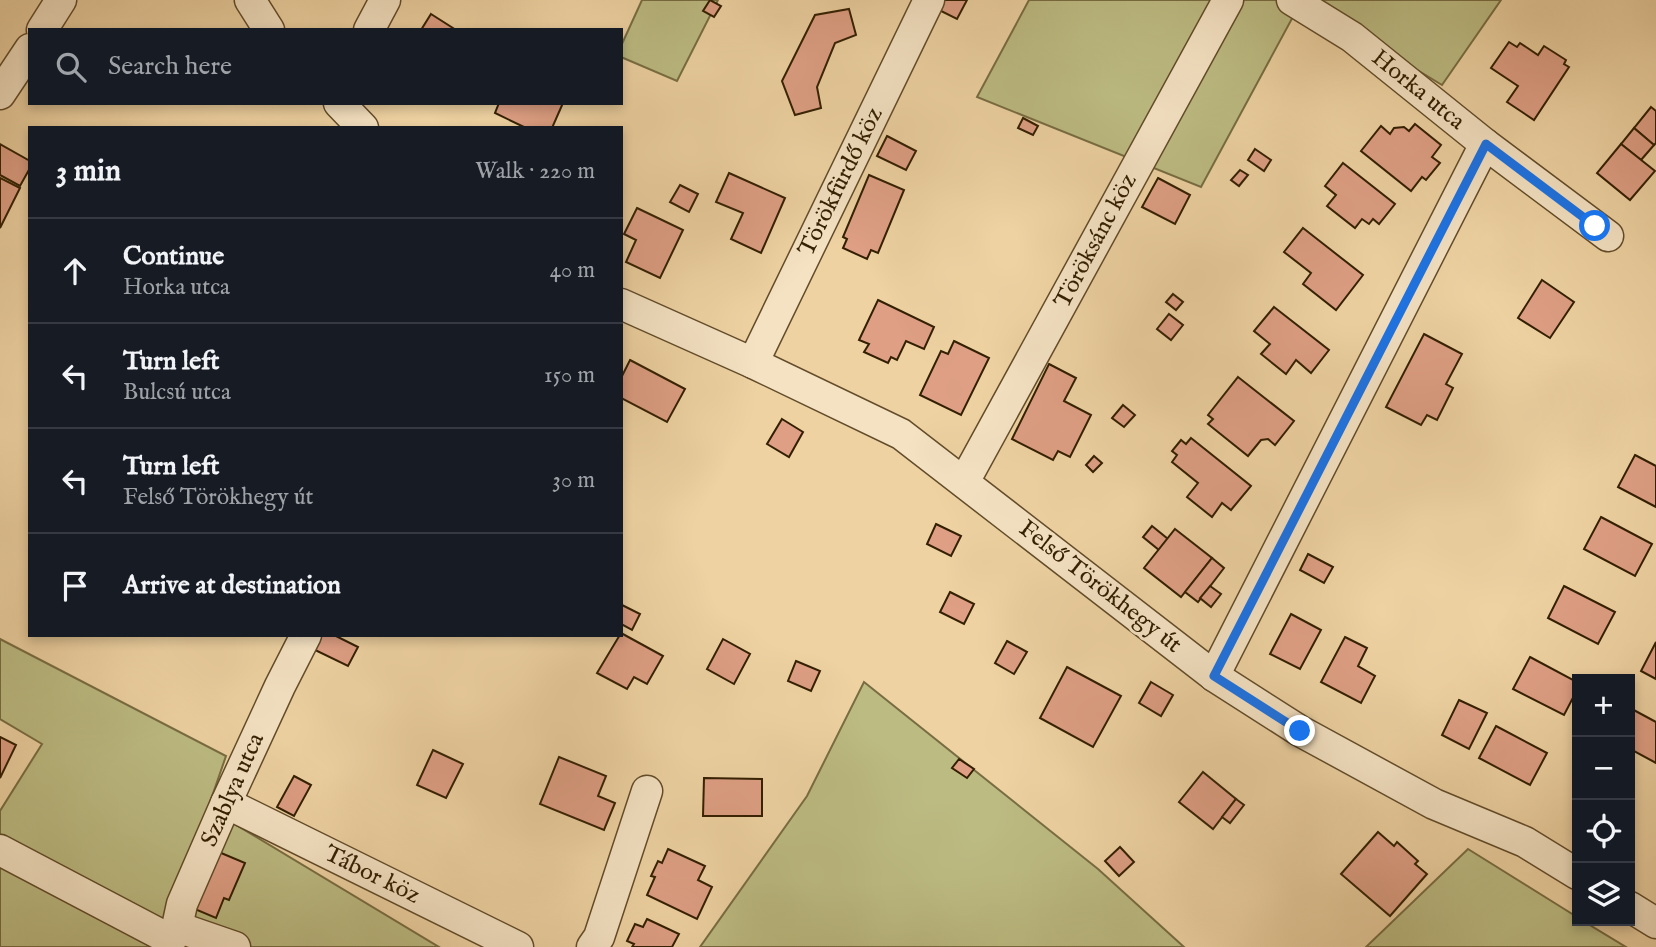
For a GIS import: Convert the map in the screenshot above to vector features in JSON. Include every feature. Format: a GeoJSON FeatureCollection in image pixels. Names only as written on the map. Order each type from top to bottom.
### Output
{"type":"FeatureCollection","features":[{"type":"Feature","properties":{"kind":"street"},"geometry":{"type":"LineString","coordinates":[[43,28],[61,0]]}},
{"type":"Feature","properties":{"kind":"street"},"geometry":{"type":"LineString","coordinates":[[250,0],[268,28]]}},
{"type":"Feature","properties":{"kind":"street"},"geometry":{"type":"LineString","coordinates":[[370,28],[385,0]]}},
{"type":"Feature","properties":{"kind":"street","name":"Törökfürdő köz"},"geometry":{"type":"LineString","coordinates":[[753,363],[929,0]]}},
{"type":"Feature","properties":{"kind":"street","name":"Töröksánc köz"},"geometry":{"type":"LineString","coordinates":[[964,482],[1228,0]]}},
{"type":"Feature","properties":{"kind":"street","name":"Horka utca"},"geometry":{"type":"LineString","coordinates":[[1292,0],[1352,37],[1486,144],[1608,236]]}},
{"type":"Feature","properties":{"kind":"street"},"geometry":{"type":"LineString","coordinates":[[0,94],[28,52]]}},
{"type":"Feature","properties":{"kind":"street"},"geometry":{"type":"LineString","coordinates":[[341,105],[361,126]]}},
{"type":"Feature","properties":{"kind":"street"},"geometry":{"type":"LineString","coordinates":[[1214,676],[1486,144]]}},
{"type":"Feature","properties":{"kind":"street","name":"Felső Törökhegy út"},"geometry":{"type":"LineString","coordinates":[[623,305],[901,434],[1214,676],[1325,745],[1434,804],[1525,842],[1572,871]]}},
{"type":"Feature","properties":{"kind":"street","name":"Szablya utca"},"geometry":{"type":"LineString","coordinates":[[172,938],[181,904],[305,637]]}},
{"type":"Feature","properties":{"kind":"street"},"geometry":{"type":"LineString","coordinates":[[592,947],[599,937],[646,791]]}},
{"type":"Feature","properties":{"kind":"street","name":"Tábor köz"},"geometry":{"type":"LineString","coordinates":[[226,803],[518,947]]}},
{"type":"Feature","properties":{"kind":"street"},"geometry":{"type":"LineString","coordinates":[[0,850],[172,938],[235,947]]}},
{"type":"Feature","properties":{"kind":"street"},"geometry":{"type":"LineString","coordinates":[[1635,910],[1656,923]]}},
{"type":"Feature","properties":{"kind":"shaded area"},"geometry":{"type":"Polygon","coordinates":[[[642,0],[718,0],[677,81],[623,58],[623,42],[642,0]]]}},
{"type":"Feature","properties":{"kind":"shaded area"},"geometry":{"type":"Polygon","coordinates":[[[1029,0],[1302,0],[1201,187],[977,97],[1029,0]]]}},
{"type":"Feature","properties":{"kind":"shaded area"},"geometry":{"type":"Polygon","coordinates":[[[1302,0],[1501,0],[1442,85],[1302,0]]]}},
{"type":"Feature","properties":{"kind":"shaded area"},"geometry":{"type":"Polygon","coordinates":[[[0,639],[226,756],[208,808],[439,947],[0,947],[0,811],[42,744],[0,719],[0,639]]]}},
{"type":"Feature","properties":{"kind":"shaded area"},"geometry":{"type":"Polygon","coordinates":[[[864,682],[1098,869],[1184,947],[700,947],[807,796],[864,682]]]}},
{"type":"Feature","properties":{"kind":"shaded area"},"geometry":{"type":"Polygon","coordinates":[[[1468,849],[1572,914],[1572,926],[1591,926],[1626,947],[1366,947],[1468,849]]]}},
{"type":"Feature","properties":{"kind":"building"},"geometry":{"type":"Polygon","coordinates":[[[710,0],[721,6],[714,17],[703,11],[710,0]]]}},
{"type":"Feature","properties":{"kind":"building"},"geometry":{"type":"Polygon","coordinates":[[[941,0],[967,0],[957,19],[937,9],[941,0]]]}},
{"type":"Feature","properties":{"kind":"building"},"geometry":{"type":"Polygon","coordinates":[[[849,9],[856,35],[835,43],[817,87],[821,108],[795,115],[782,81],[815,15],[849,9]]]}},
{"type":"Feature","properties":{"kind":"building"},"geometry":{"type":"Polygon","coordinates":[[[431,14],[453,28],[422,28],[431,14]]]}},
{"type":"Feature","properties":{"kind":"building"},"geometry":{"type":"Polygon","coordinates":[[[1509,42],[1517,47],[1520,43],[1538,55],[1544,46],[1566,60],[1564,64],[1569,67],[1534,120],[1507,102],[1518,86],[1491,68],[1509,42]]]}},
{"type":"Feature","properties":{"kind":"building"},"geometry":{"type":"Polygon","coordinates":[[[498,105],[562,105],[553,126],[522,126],[495,113],[498,105]]]}},
{"type":"Feature","properties":{"kind":"building"},"geometry":{"type":"Polygon","coordinates":[[[1651,107],[1656,111],[1654,145],[1634,128],[1651,107]]]}},
{"type":"Feature","properties":{"kind":"building"},"geometry":{"type":"Polygon","coordinates":[[[1023,118],[1038,126],[1033,135],[1018,128],[1023,118]]]}},
{"type":"Feature","properties":{"kind":"building"},"geometry":{"type":"Polygon","coordinates":[[[1415,124],[1441,145],[1432,157],[1440,163],[1426,180],[1422,177],[1411,191],[1361,151],[1381,126],[1390,134],[1394,128],[1404,127],[1409,131],[1415,124]]]}},
{"type":"Feature","properties":{"kind":"building"},"geometry":{"type":"Polygon","coordinates":[[[1634,128],[1654,145],[1641,160],[1621,144],[1634,128]]]}},
{"type":"Feature","properties":{"kind":"building"},"geometry":{"type":"Polygon","coordinates":[[[887,136],[916,151],[906,170],[877,156],[887,136]]]}},
{"type":"Feature","properties":{"kind":"building"},"geometry":{"type":"Polygon","coordinates":[[[0,144],[28,160],[28,172],[20,186],[0,175],[0,144]]]}},
{"type":"Feature","properties":{"kind":"building"},"geometry":{"type":"Polygon","coordinates":[[[1621,144],[1655,171],[1630,200],[1597,173],[1621,144]]]}},
{"type":"Feature","properties":{"kind":"building"},"geometry":{"type":"Polygon","coordinates":[[[1255,149],[1271,160],[1264,171],[1248,160],[1255,149]]]}},
{"type":"Feature","properties":{"kind":"building"},"geometry":{"type":"Polygon","coordinates":[[[1343,163],[1395,204],[1379,224],[1373,219],[1369,224],[1362,219],[1355,228],[1327,206],[1336,195],[1325,186],[1343,163]]]}},
{"type":"Feature","properties":{"kind":"building"},"geometry":{"type":"Polygon","coordinates":[[[1240,170],[1248,175],[1239,186],[1231,180],[1240,170]]]}},
{"type":"Feature","properties":{"kind":"building"},"geometry":{"type":"Polygon","coordinates":[[[729,173],[785,198],[761,253],[731,239],[743,213],[716,202],[729,173]]]}},
{"type":"Feature","properties":{"kind":"building"},"geometry":{"type":"Polygon","coordinates":[[[869,175],[904,190],[878,253],[871,250],[867,259],[843,248],[847,239],[843,237],[869,175]]]}},
{"type":"Feature","properties":{"kind":"building"},"geometry":{"type":"Polygon","coordinates":[[[0,178],[20,188],[0,228],[0,178]]]}},
{"type":"Feature","properties":{"kind":"building"},"geometry":{"type":"Polygon","coordinates":[[[1158,178],[1190,195],[1175,224],[1142,207],[1158,178]]]}},
{"type":"Feature","properties":{"kind":"building"},"geometry":{"type":"Polygon","coordinates":[[[680,185],[698,194],[689,212],[670,202],[680,185]]]}},
{"type":"Feature","properties":{"kind":"building"},"geometry":{"type":"Polygon","coordinates":[[[637,208],[683,230],[660,278],[626,262],[636,240],[624,234],[637,208]]]}},
{"type":"Feature","properties":{"kind":"building"},"geometry":{"type":"Polygon","coordinates":[[[1303,228],[1363,275],[1336,310],[1303,284],[1311,273],[1284,252],[1303,228]]]}},
{"type":"Feature","properties":{"kind":"building"},"geometry":{"type":"Polygon","coordinates":[[[1542,280],[1574,302],[1550,338],[1518,318],[1542,280]]]}},
{"type":"Feature","properties":{"kind":"building"},"geometry":{"type":"Polygon","coordinates":[[[1173,294],[1183,302],[1176,310],[1166,302],[1173,294]]]}},
{"type":"Feature","properties":{"kind":"building"},"geometry":{"type":"Polygon","coordinates":[[[878,300],[934,327],[924,349],[906,341],[897,360],[891,357],[888,363],[864,352],[869,344],[859,340],[878,300]]]}},
{"type":"Feature","properties":{"kind":"building"},"geometry":{"type":"Polygon","coordinates":[[[1274,307],[1329,350],[1311,373],[1296,360],[1286,374],[1261,354],[1270,344],[1254,331],[1274,307]]]}},
{"type":"Feature","properties":{"kind":"building"},"geometry":{"type":"Polygon","coordinates":[[[1169,314],[1183,325],[1171,340],[1157,329],[1169,314]]]}},
{"type":"Feature","properties":{"kind":"building"},"geometry":{"type":"Polygon","coordinates":[[[1424,334],[1462,354],[1446,384],[1453,388],[1437,420],[1427,415],[1421,425],[1386,407],[1424,334]]]}},
{"type":"Feature","properties":{"kind":"building"},"geometry":{"type":"Polygon","coordinates":[[[954,341],[989,358],[961,415],[920,395],[941,351],[948,354],[954,341]]]}},
{"type":"Feature","properties":{"kind":"building"},"geometry":{"type":"Polygon","coordinates":[[[630,360],[685,389],[667,422],[623,399],[623,374],[630,360]]]}},
{"type":"Feature","properties":{"kind":"building"},"geometry":{"type":"Polygon","coordinates":[[[1049,364],[1076,378],[1064,401],[1091,415],[1070,457],[1058,451],[1053,460],[1012,439],[1049,364]]]}},
{"type":"Feature","properties":{"kind":"building"},"geometry":{"type":"Polygon","coordinates":[[[1238,377],[1294,421],[1275,445],[1268,439],[1261,440],[1248,456],[1208,424],[1213,419],[1208,415],[1238,377]]]}},
{"type":"Feature","properties":{"kind":"building"},"geometry":{"type":"Polygon","coordinates":[[[1123,405],[1135,415],[1124,427],[1112,418],[1123,405]]]}},
{"type":"Feature","properties":{"kind":"building"},"geometry":{"type":"Polygon","coordinates":[[[782,419],[803,432],[789,457],[767,444],[782,419]]]}},
{"type":"Feature","properties":{"kind":"building"},"geometry":{"type":"Polygon","coordinates":[[[1191,438],[1251,486],[1231,510],[1222,503],[1212,517],[1187,497],[1198,483],[1172,462],[1177,455],[1172,451],[1181,440],[1186,444],[1191,438]]]}},
{"type":"Feature","properties":{"kind":"building"},"geometry":{"type":"Polygon","coordinates":[[[1635,455],[1656,466],[1656,507],[1618,487],[1635,455]]]}},
{"type":"Feature","properties":{"kind":"building"},"geometry":{"type":"Polygon","coordinates":[[[1094,456],[1102,463],[1093,472],[1086,465],[1094,456]]]}},
{"type":"Feature","properties":{"kind":"building"},"geometry":{"type":"Polygon","coordinates":[[[1601,517],[1652,544],[1635,576],[1584,549],[1601,517]]]}},
{"type":"Feature","properties":{"kind":"building"},"geometry":{"type":"Polygon","coordinates":[[[936,524],[961,536],[951,556],[927,544],[936,524]]]}},
{"type":"Feature","properties":{"kind":"building"},"geometry":{"type":"Polygon","coordinates":[[[1152,526],[1168,539],[1159,550],[1143,537],[1152,526]]]}},
{"type":"Feature","properties":{"kind":"building"},"geometry":{"type":"Polygon","coordinates":[[[1175,529],[1212,558],[1181,597],[1144,568],[1175,529]]]}},
{"type":"Feature","properties":{"kind":"building"},"geometry":{"type":"Polygon","coordinates":[[[1308,554],[1333,567],[1324,583],[1300,570],[1308,554]]]}},
{"type":"Feature","properties":{"kind":"building"},"geometry":{"type":"Polygon","coordinates":[[[1212,558],[1224,568],[1198,602],[1185,592],[1212,558]]]}},
{"type":"Feature","properties":{"kind":"building"},"geometry":{"type":"Polygon","coordinates":[[[1210,586],[1221,594],[1211,607],[1200,598],[1210,586]]]}},
{"type":"Feature","properties":{"kind":"building"},"geometry":{"type":"Polygon","coordinates":[[[1564,586],[1615,612],[1598,644],[1548,618],[1564,586]]]}},
{"type":"Feature","properties":{"kind":"building"},"geometry":{"type":"Polygon","coordinates":[[[950,592],[974,604],[964,624],[940,612],[950,592]]]}},
{"type":"Feature","properties":{"kind":"building"},"geometry":{"type":"Polygon","coordinates":[[[623,606],[640,614],[632,630],[623,625],[623,606]]]}},
{"type":"Feature","properties":{"kind":"building"},"geometry":{"type":"Polygon","coordinates":[[[1291,614],[1321,630],[1300,669],[1270,654],[1291,614]]]}},
{"type":"Feature","properties":{"kind":"building"},"geometry":{"type":"Polygon","coordinates":[[[623,634],[663,656],[647,684],[634,677],[627,689],[597,673],[623,634]]]}},
{"type":"Feature","properties":{"kind":"building"},"geometry":{"type":"Polygon","coordinates":[[[319,637],[338,637],[358,647],[348,666],[313,649],[319,637]]]}},
{"type":"Feature","properties":{"kind":"building"},"geometry":{"type":"Polygon","coordinates":[[[1345,637],[1367,648],[1358,666],[1375,676],[1361,703],[1321,682],[1345,637]]]}},
{"type":"Feature","properties":{"kind":"building"},"geometry":{"type":"Polygon","coordinates":[[[723,639],[750,654],[734,684],[707,669],[723,639]]]}},
{"type":"Feature","properties":{"kind":"building"},"geometry":{"type":"Polygon","coordinates":[[[1007,641],[1027,652],[1014,674],[995,663],[1007,641]]]}},
{"type":"Feature","properties":{"kind":"building"},"geometry":{"type":"Polygon","coordinates":[[[1656,642],[1656,679],[1641,671],[1656,642]]]}},
{"type":"Feature","properties":{"kind":"building"},"geometry":{"type":"Polygon","coordinates":[[[1530,657],[1572,679],[1572,700],[1564,715],[1513,689],[1530,657]]]}},
{"type":"Feature","properties":{"kind":"building"},"geometry":{"type":"Polygon","coordinates":[[[796,661],[820,671],[811,691],[788,681],[796,661]]]}},
{"type":"Feature","properties":{"kind":"building"},"geometry":{"type":"Polygon","coordinates":[[[1067,667],[1121,696],[1093,747],[1040,718],[1067,667]]]}},
{"type":"Feature","properties":{"kind":"building"},"geometry":{"type":"Polygon","coordinates":[[[1151,682],[1173,695],[1161,716],[1139,703],[1151,682]]]}},
{"type":"Feature","properties":{"kind":"building"},"geometry":{"type":"Polygon","coordinates":[[[1459,700],[1487,713],[1469,749],[1442,735],[1459,700]]]}},
{"type":"Feature","properties":{"kind":"building"},"geometry":{"type":"Polygon","coordinates":[[[1635,711],[1656,722],[1656,763],[1635,752],[1635,711]]]}},
{"type":"Feature","properties":{"kind":"building"},"geometry":{"type":"Polygon","coordinates":[[[1496,726],[1547,753],[1530,785],[1479,758],[1496,726]]]}},
{"type":"Feature","properties":{"kind":"building"},"geometry":{"type":"Polygon","coordinates":[[[0,737],[16,745],[0,778],[0,737]]]}},
{"type":"Feature","properties":{"kind":"building"},"geometry":{"type":"Polygon","coordinates":[[[433,750],[463,764],[446,798],[417,785],[433,750]]]}},
{"type":"Feature","properties":{"kind":"building"},"geometry":{"type":"Polygon","coordinates":[[[559,757],[606,776],[598,796],[615,803],[604,830],[540,804],[559,757]]]}},
{"type":"Feature","properties":{"kind":"building"},"geometry":{"type":"Polygon","coordinates":[[[959,759],[974,769],[967,778],[952,768],[959,759]]]}},
{"type":"Feature","properties":{"kind":"building"},"geometry":{"type":"Polygon","coordinates":[[[1203,772],[1236,799],[1213,829],[1179,802],[1203,772]]]}},
{"type":"Feature","properties":{"kind":"building"},"geometry":{"type":"Polygon","coordinates":[[[294,776],[311,785],[294,816],[277,807],[294,776]]]}},
{"type":"Feature","properties":{"kind":"building"},"geometry":{"type":"Polygon","coordinates":[[[704,778],[762,779],[762,816],[703,816],[704,778]]]}},
{"type":"Feature","properties":{"kind":"building"},"geometry":{"type":"Polygon","coordinates":[[[1236,799],[1244,805],[1230,823],[1222,817],[1236,799]]]}},
{"type":"Feature","properties":{"kind":"building"},"geometry":{"type":"Polygon","coordinates":[[[1378,832],[1394,846],[1397,842],[1418,861],[1415,864],[1427,874],[1390,916],[1341,874],[1378,832]]]}},
{"type":"Feature","properties":{"kind":"building"},"geometry":{"type":"Polygon","coordinates":[[[1120,847],[1134,862],[1119,876],[1105,861],[1120,847]]]}},
{"type":"Feature","properties":{"kind":"building"},"geometry":{"type":"Polygon","coordinates":[[[668,849],[705,866],[698,880],[712,887],[697,919],[647,895],[655,877],[651,876],[658,861],[662,863],[668,849]]]}},
{"type":"Feature","properties":{"kind":"building"},"geometry":{"type":"Polygon","coordinates":[[[214,850],[245,863],[229,900],[224,898],[216,918],[190,907],[214,850]]]}},
{"type":"Feature","properties":{"kind":"building"},"geometry":{"type":"Polygon","coordinates":[[[647,919],[679,934],[672,947],[632,947],[634,944],[627,941],[635,924],[643,927],[647,919]]]}},
{"type":"Feature","properties":{"kind":"route"},"geometry":{"type":"LineString","coordinates":[[1300,731],[1214,676],[1486,144],[1595,226]]}}]}
